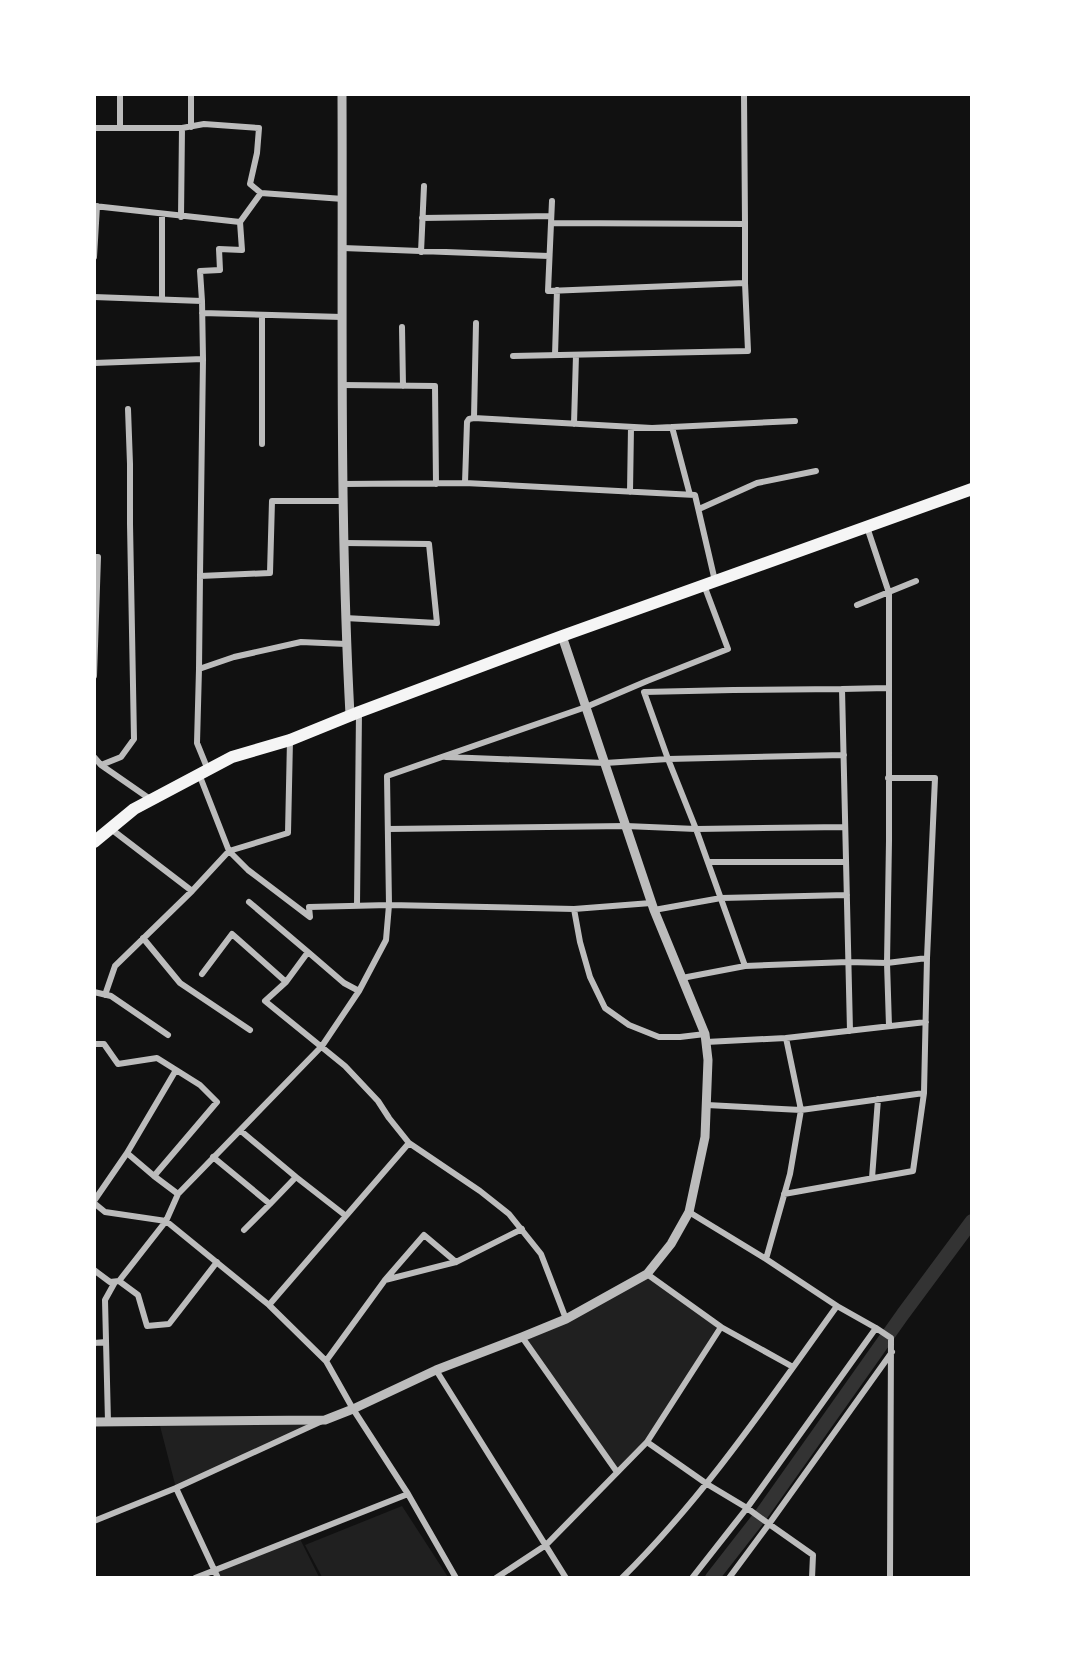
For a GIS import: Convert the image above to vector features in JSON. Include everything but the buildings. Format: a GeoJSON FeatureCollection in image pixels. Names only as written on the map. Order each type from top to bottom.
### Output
{"type":"FeatureCollection","features":[{"type":"Feature","properties":{"kind":"main road"},"geometry":{"type":"LineString","coordinates":[[94,842],[134,809],[232,757],[290,740],[562,636],[972,489]]}},
{"type":"Feature","properties":{"kind":"street"},"geometry":{"type":"LineString","coordinates":[[120,94],[120,128]]}},
{"type":"Feature","properties":{"kind":"street"},"geometry":{"type":"LineString","coordinates":[[190,94],[191,127]]}},
{"type":"Feature","properties":{"kind":"street"},"geometry":{"type":"LineString","coordinates":[[342,94],[342,501],[346,644],[354,714],[357,906]]}},
{"type":"Feature","properties":{"kind":"street"},"geometry":{"type":"LineString","coordinates":[[513,356],[748,351],[745,283],[744,94]]}},
{"type":"Feature","properties":{"kind":"street"},"geometry":{"type":"LineString","coordinates":[[94,128],[182,128],[204,124],[259,128],[257,153],[250,184],[261,193],[343,199]]}},
{"type":"Feature","properties":{"kind":"street"},"geometry":{"type":"LineString","coordinates":[[181,217],[182,128]]}},
{"type":"Feature","properties":{"kind":"street"},"geometry":{"type":"LineString","coordinates":[[421,252],[424,186]]}},
{"type":"Feature","properties":{"kind":"street"},"geometry":{"type":"LineString","coordinates":[[261,193],[240,222],[242,250],[219,249],[220,270],[200,271],[203,359],[197,743],[203,772],[229,851],[248,870],[310,917],[309,906],[389,905],[574,909],[652,907],[720,898],[847,895]]}},
{"type":"Feature","properties":{"kind":"street"},"geometry":{"type":"LineString","coordinates":[[552,201],[548,291],[745,283]]}},
{"type":"Feature","properties":{"kind":"street"},"geometry":{"type":"LineString","coordinates":[[94,257],[96,206],[240,222]]}},
{"type":"Feature","properties":{"kind":"street"},"geometry":{"type":"LineString","coordinates":[[162,215],[162,299]]}},
{"type":"Feature","properties":{"kind":"street"},"geometry":{"type":"LineString","coordinates":[[422,218],[746,224]]}},
{"type":"Feature","properties":{"kind":"street"},"geometry":{"type":"LineString","coordinates":[[343,248],[549,256]]}},
{"type":"Feature","properties":{"kind":"street"},"geometry":{"type":"LineString","coordinates":[[555,355],[556,290]]}},
{"type":"Feature","properties":{"kind":"street"},"geometry":{"type":"LineString","coordinates":[[94,297],[202,301]]}},
{"type":"Feature","properties":{"kind":"street"},"geometry":{"type":"LineString","coordinates":[[202,314],[342,318]]}},
{"type":"Feature","properties":{"kind":"street"},"geometry":{"type":"LineString","coordinates":[[262,315],[262,444]]}},
{"type":"Feature","properties":{"kind":"street"},"geometry":{"type":"LineString","coordinates":[[474,418],[476,323]]}},
{"type":"Feature","properties":{"kind":"street"},"geometry":{"type":"LineString","coordinates":[[402,327],[403,386]]}},
{"type":"Feature","properties":{"kind":"street"},"geometry":{"type":"LineString","coordinates":[[574,424],[576,355]]}},
{"type":"Feature","properties":{"kind":"street"},"geometry":{"type":"LineString","coordinates":[[94,363],[203,359]]}},
{"type":"Feature","properties":{"kind":"street"},"geometry":{"type":"LineString","coordinates":[[342,385],[435,386],[436,484]]}},
{"type":"Feature","properties":{"kind":"street"},"geometry":{"type":"LineString","coordinates":[[101,765],[122,758],[134,739],[128,409]]}},
{"type":"Feature","properties":{"kind":"street"},"geometry":{"type":"LineString","coordinates":[[465,483],[467,422],[474,418],[652,428],[795,421]]}},
{"type":"Feature","properties":{"kind":"street"},"geometry":{"type":"LineString","coordinates":[[630,492],[631,427]]}},
{"type":"Feature","properties":{"kind":"street"},"geometry":{"type":"LineString","coordinates":[[672,427],[690,495]]}},
{"type":"Feature","properties":{"kind":"street"},"geometry":{"type":"LineString","coordinates":[[699,509],[757,483],[816,471]]}},
{"type":"Feature","properties":{"kind":"street"},"geometry":{"type":"LineString","coordinates":[[108,1422],[105,1300],[166,1221],[178,1194],[322,1046],[359,991],[386,940],[389,905],[387,776],[586,708],[641,683],[728,649],[709,583],[695,495],[465,483],[342,484]]}},
{"type":"Feature","properties":{"kind":"street"},"geometry":{"type":"LineString","coordinates":[[200,576],[270,573],[272,501],[342,501]]}},
{"type":"Feature","properties":{"kind":"street"},"geometry":{"type":"LineString","coordinates":[[867,527],[889,593],[887,963],[889,1026]]}},
{"type":"Feature","properties":{"kind":"street"},"geometry":{"type":"LineString","coordinates":[[344,543],[429,544],[437,623],[345,618]]}},
{"type":"Feature","properties":{"kind":"street"},"geometry":{"type":"LineString","coordinates":[[94,556],[98,557],[94,676]]}},
{"type":"Feature","properties":{"kind":"street"},"geometry":{"type":"LineString","coordinates":[[857,605],[915,581]]}},
{"type":"Feature","properties":{"kind":"street"},"geometry":{"type":"LineString","coordinates":[[94,1521],[176,1488],[436,1370],[566,1319],[647,1274],[671,1244],[689,1212],[705,1137],[707,1105],[705,1038],[652,907],[562,636]]}},
{"type":"Feature","properties":{"kind":"street"},"geometry":{"type":"LineString","coordinates":[[199,669],[234,657],[301,642],[346,644]]}},
{"type":"Feature","properties":{"kind":"street"},"geometry":{"type":"LineString","coordinates":[[641,683],[746,966]]}},
{"type":"Feature","properties":{"kind":"street"},"geometry":{"type":"LineString","coordinates":[[644,693],[888,687]]}},
{"type":"Feature","properties":{"kind":"street"},"geometry":{"type":"LineString","coordinates":[[842,689],[850,1031]]}},
{"type":"Feature","properties":{"kind":"street"},"geometry":{"type":"LineString","coordinates":[[105,994],[115,966],[192,891],[229,851],[288,832],[290,740]]}},
{"type":"Feature","properties":{"kind":"street"},"geometry":{"type":"LineString","coordinates":[[442,757],[605,763],[668,759],[843,755]]}},
{"type":"Feature","properties":{"kind":"street"},"geometry":{"type":"LineString","coordinates":[[94,757],[101,765],[151,800]]}},
{"type":"Feature","properties":{"kind":"street"},"geometry":{"type":"LineString","coordinates":[[784,1194],[913,1171],[924,1093],[935,778],[888,778]]}},
{"type":"Feature","properties":{"kind":"street"},"geometry":{"type":"LineString","coordinates":[[387,829],[626,826],[845,827]]}},
{"type":"Feature","properties":{"kind":"street"},"geometry":{"type":"LineString","coordinates":[[111,829],[192,891]]}},
{"type":"Feature","properties":{"kind":"street"},"geometry":{"type":"LineString","coordinates":[[708,862],[846,862]]}},
{"type":"Feature","properties":{"kind":"street"},"geometry":{"type":"LineString","coordinates":[[249,902],[344,983],[359,991]]}},
{"type":"Feature","properties":{"kind":"street"},"geometry":{"type":"LineString","coordinates":[[574,909],[590,977],[605,1008],[629,1024],[659,1037],[786,1038],[926,1022]]}},
{"type":"Feature","properties":{"kind":"street"},"geometry":{"type":"LineString","coordinates":[[202,974],[232,934],[286,982]]}},
{"type":"Feature","properties":{"kind":"street"},"geometry":{"type":"LineString","coordinates":[[143,938],[180,983],[250,1030]]}},
{"type":"Feature","properties":{"kind":"street"},"geometry":{"type":"LineString","coordinates":[[308,952],[286,982],[265,1000],[345,1066],[378,1101],[409,1143],[480,1191],[509,1214],[541,1254],[566,1319]]}},
{"type":"Feature","properties":{"kind":"street"},"geometry":{"type":"LineString","coordinates":[[682,978],[746,966],[848,962],[887,963],[927,958]]}},
{"type":"Feature","properties":{"kind":"street"},"geometry":{"type":"LineString","coordinates":[[94,992],[111,996],[168,1035]]}},
{"type":"Feature","properties":{"kind":"street"},"geometry":{"type":"LineString","coordinates":[[766,1259],[790,1174],[801,1110],[786,1038]]}},
{"type":"Feature","properties":{"kind":"street"},"geometry":{"type":"LineString","coordinates":[[94,1044],[104,1044],[118,1064],[157,1058],[200,1085],[217,1102],[154,1176]]}},
{"type":"Feature","properties":{"kind":"street"},"geometry":{"type":"LineString","coordinates":[[176,1070],[127,1153],[94,1202],[105,1212],[166,1221],[269,1305],[326,1361],[353,1409],[408,1494],[456,1578]]}},
{"type":"Feature","properties":{"kind":"street"},"geometry":{"type":"LineString","coordinates":[[707,1105],[801,1110],[924,1093]]}},
{"type":"Feature","properties":{"kind":"street"},"geometry":{"type":"LineString","coordinates":[[872,1178],[878,1099]]}},
{"type":"Feature","properties":{"kind":"street"},"geometry":{"type":"LineString","coordinates":[[241,1131],[346,1216]]}},
{"type":"Feature","properties":{"kind":"street"},"geometry":{"type":"LineString","coordinates":[[269,1305],[409,1143]]}},
{"type":"Feature","properties":{"kind":"street"},"geometry":{"type":"LineString","coordinates":[[127,1153],[178,1194]]}},
{"type":"Feature","properties":{"kind":"street"},"geometry":{"type":"LineString","coordinates":[[213,1156],[270,1204]]}},
{"type":"Feature","properties":{"kind":"street"},"geometry":{"type":"LineString","coordinates":[[244,1230],[296,1177]]}},
{"type":"Feature","properties":{"kind":"street"},"geometry":{"type":"LineString","coordinates":[[689,1212],[891,1338],[890,1578]]}},
{"type":"Feature","properties":{"kind":"street"},"geometry":{"type":"LineString","coordinates":[[385,1280],[456,1262],[522,1230]]}},
{"type":"Feature","properties":{"kind":"street"},"geometry":{"type":"LineString","coordinates":[[326,1361],[385,1280],[424,1236],[456,1262]]}},
{"type":"Feature","properties":{"kind":"street"},"geometry":{"type":"LineString","coordinates":[[94,1270],[110,1282],[117,1282],[138,1295],[147,1326],[169,1324],[217,1262]]}},
{"type":"Feature","properties":{"kind":"street"},"geometry":{"type":"LineString","coordinates":[[647,1274],[721,1327],[793,1367]]}},
{"type":"Feature","properties":{"kind":"street"},"geometry":{"type":"LineString","coordinates":[[622,1578],[652,1548],[707,1484],[837,1306]]}},
{"type":"Feature","properties":{"kind":"street"},"geometry":{"type":"LineString","coordinates":[[496,1578],[546,1545],[647,1442],[721,1327]]}},
{"type":"Feature","properties":{"kind":"street"},"geometry":{"type":"LineString","coordinates":[[692,1578],[747,1508],[878,1329]]}},
{"type":"Feature","properties":{"kind":"street"},"geometry":{"type":"LineString","coordinates":[[522,1337],[617,1472]]}},
{"type":"Feature","properties":{"kind":"street"},"geometry":{"type":"LineString","coordinates":[[94,1343],[106,1342]]}},
{"type":"Feature","properties":{"kind":"street"},"geometry":{"type":"LineString","coordinates":[[729,1578],[891,1352]]}},
{"type":"Feature","properties":{"kind":"street"},"geometry":{"type":"LineString","coordinates":[[436,1370],[566,1578]]}},
{"type":"Feature","properties":{"kind":"street"},"geometry":{"type":"LineString","coordinates":[[94,1422],[325,1420]]}},
{"type":"Feature","properties":{"kind":"street"},"geometry":{"type":"LineString","coordinates":[[647,1442],[813,1555],[812,1578]]}},
{"type":"Feature","properties":{"kind":"street"},"geometry":{"type":"LineString","coordinates":[[176,1488],[218,1578]]}},
{"type":"Feature","properties":{"kind":"street"},"geometry":{"type":"LineString","coordinates":[[195,1578],[408,1494]]}},
{"type":"Feature","properties":{"kind":"shaded area"},"geometry":{"type":"Polygon","coordinates":[[[647,1274],[718,1325],[647,1442],[617,1472],[522,1337],[647,1274]]]}},
{"type":"Feature","properties":{"kind":"shaded area"},"geometry":{"type":"Polygon","coordinates":[[[325,1420],[176,1488],[159,1422],[325,1420]]]}},
{"type":"Feature","properties":{"kind":"shaded area"},"geometry":{"type":"Polygon","coordinates":[[[402,1506],[448,1577],[322,1577],[305,1545],[402,1506]]]}},
{"type":"Feature","properties":{"kind":"shaded area"},"geometry":{"type":"Polygon","coordinates":[[[300,1539],[319,1577],[220,1577],[217,1570],[300,1539]]]}},
{"type":"Feature","properties":{"kind":"waterway"},"geometry":{"type":"LineString","coordinates":[[712,1578],[758,1519],[972,1221]]}}]}
